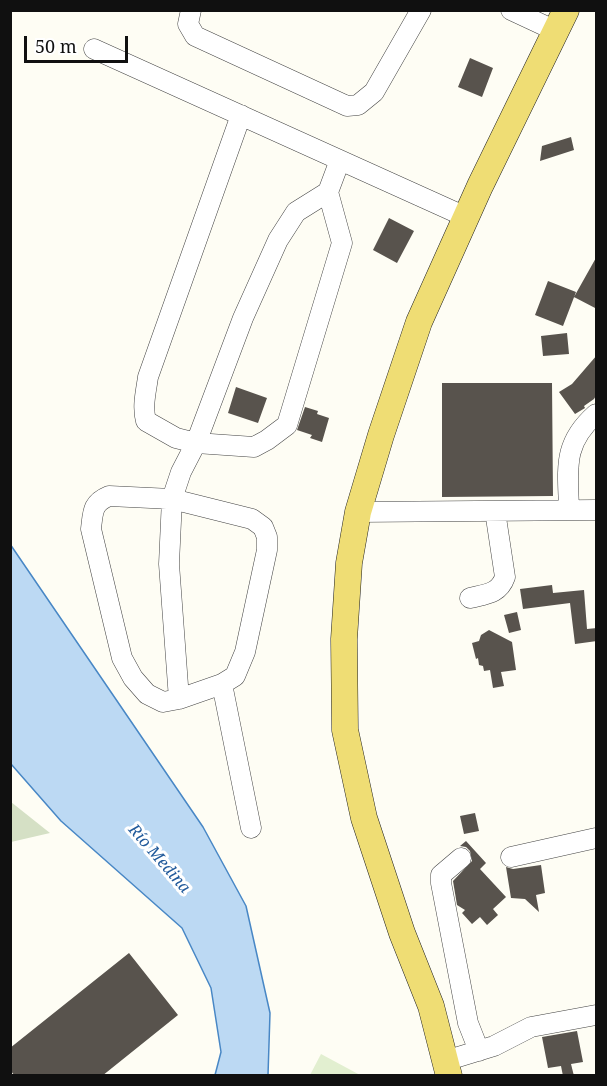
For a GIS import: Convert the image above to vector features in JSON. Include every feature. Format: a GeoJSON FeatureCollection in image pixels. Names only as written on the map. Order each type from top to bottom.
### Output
{"type":"FeatureCollection","features":[{"type":"Feature","properties":{"kind":"main road"},"geometry":{"type":"LineString","coordinates":[[451,1071],[431,1006],[402,933],[364,818],[345,730],[345,605],[349,563],[358,512],[419,322],[466,217],[561,21]]}},
{"type":"Feature","properties":{"kind":"street"},"geometry":{"type":"LineString","coordinates":[[191,10],[188,24],[195,36],[346,106],[358,105],[374,92],[421,10]]}},
{"type":"Feature","properties":{"kind":"street"},"geometry":{"type":"LineString","coordinates":[[511,10],[561,21]]}},
{"type":"Feature","properties":{"kind":"street"},"geometry":{"type":"LineString","coordinates":[[94,49],[466,217]]}},
{"type":"Feature","properties":{"kind":"street"},"geometry":{"type":"LineString","coordinates":[[241,115],[148,377],[144,400],[146,420],[177,438],[254,447],[287,425],[342,243],[328,192],[340,160]]}},
{"type":"Feature","properties":{"kind":"street"},"geometry":{"type":"LineString","coordinates":[[179,699],[169,564],[172,499],[243,318],[278,240],[296,212],[328,192]]}},
{"type":"Feature","properties":{"kind":"street"},"geometry":{"type":"LineString","coordinates":[[569,510],[570,450],[577,434],[597,414]]}},
{"type":"Feature","properties":{"kind":"street"},"geometry":{"type":"LineString","coordinates":[[109,496],[172,499],[252,519],[263,527],[267,537],[267,550],[245,652],[235,676],[222,684],[163,702],[147,694],[133,678],[122,658],[91,529],[93,511],[99,500],[109,496]]}},
{"type":"Feature","properties":{"kind":"street"},"geometry":{"type":"LineString","coordinates":[[358,512],[597,510]]}},
{"type":"Feature","properties":{"kind":"street"},"geometry":{"type":"LineString","coordinates":[[470,598],[495,592],[502,586],[505,577],[495,511]]}},
{"type":"Feature","properties":{"kind":"street"},"geometry":{"type":"LineString","coordinates":[[222,684],[251,828]]}},
{"type":"Feature","properties":{"kind":"street"},"geometry":{"type":"LineString","coordinates":[[511,857],[597,838]]}},
{"type":"Feature","properties":{"kind":"street"},"geometry":{"type":"LineString","coordinates":[[461,858],[441,875],[441,883],[468,1023],[479,1051]]}},
{"type":"Feature","properties":{"kind":"street"},"geometry":{"type":"LineString","coordinates":[[451,1071],[479,1051],[531,1027],[597,1015]]}},
{"type":"Feature","properties":{"kind":"green space"},"geometry":{"type":"Polygon","coordinates":[[[11,802],[50,833],[11,842],[11,802]]]}},
{"type":"Feature","properties":{"kind":"green space"},"geometry":{"type":"Polygon","coordinates":[[[321,1054],[360,1075],[310,1075],[321,1054]]]}},
{"type":"Feature","properties":{"kind":"water","name":"Río Medina"},"geometry":{"type":"Polygon","coordinates":[[[10,544],[203,827],[246,906],[270,1013],[268,1075],[215,1075],[221,1052],[211,988],[182,928],[61,821],[11,764],[10,544]]]}},
{"type":"Feature","properties":{"kind":"building"},"geometry":{"type":"Polygon","coordinates":[[[470,58],[493,68],[482,97],[458,87],[470,58]]]}},
{"type":"Feature","properties":{"kind":"building"},"geometry":{"type":"Polygon","coordinates":[[[571,137],[574,150],[540,161],[542,146],[571,137]]]}},
{"type":"Feature","properties":{"kind":"building"},"geometry":{"type":"Polygon","coordinates":[[[389,218],[414,231],[397,263],[373,250],[389,218]]]}},
{"type":"Feature","properties":{"kind":"building"},"geometry":{"type":"Polygon","coordinates":[[[597,256],[597,309],[574,297],[597,256]]]}},
{"type":"Feature","properties":{"kind":"building"},"geometry":{"type":"Polygon","coordinates":[[[548,281],[576,292],[563,326],[535,315],[548,281]]]}},
{"type":"Feature","properties":{"kind":"building"},"geometry":{"type":"Polygon","coordinates":[[[567,333],[569,354],[543,356],[541,336],[567,333]]]}},
{"type":"Feature","properties":{"kind":"building"},"geometry":{"type":"Polygon","coordinates":[[[597,355],[597,394],[584,406],[585,408],[575,414],[559,392],[572,384],[597,355]]]}},
{"type":"Feature","properties":{"kind":"building"},"geometry":{"type":"Polygon","coordinates":[[[442,383],[552,383],[553,496],[442,497],[442,383]]]}},
{"type":"Feature","properties":{"kind":"building"},"geometry":{"type":"Polygon","coordinates":[[[236,387],[267,398],[258,423],[228,413],[236,387]]]}},
{"type":"Feature","properties":{"kind":"building"},"geometry":{"type":"Polygon","coordinates":[[[305,407],[329,418],[322,442],[310,438],[312,435],[297,430],[305,407]]]}},
{"type":"Feature","properties":{"kind":"building"},"geometry":{"type":"Polygon","coordinates":[[[552,585],[553,593],[584,590],[587,629],[597,628],[597,641],[575,644],[570,603],[523,609],[520,589],[552,585]]]}},
{"type":"Feature","properties":{"kind":"building"},"geometry":{"type":"Polygon","coordinates":[[[517,612],[521,630],[509,633],[504,615],[517,612]]]}},
{"type":"Feature","properties":{"kind":"building"},"geometry":{"type":"Polygon","coordinates":[[[489,630],[512,642],[516,670],[501,672],[504,686],[493,688],[490,670],[484,671],[483,666],[479,665],[472,643],[479,641],[481,635],[489,630]]]}},
{"type":"Feature","properties":{"kind":"building"},"geometry":{"type":"Polygon","coordinates":[[[475,813],[479,831],[464,834],[460,816],[475,813]]]}},
{"type":"Feature","properties":{"kind":"building"},"geometry":{"type":"Polygon","coordinates":[[[466,841],[486,863],[480,869],[506,897],[493,909],[498,915],[487,925],[480,917],[472,924],[462,913],[465,910],[457,905],[453,881],[472,861],[470,851],[460,846],[466,841]]]}},
{"type":"Feature","properties":{"kind":"building"},"geometry":{"type":"Polygon","coordinates":[[[541,865],[545,893],[536,895],[539,912],[525,899],[511,898],[506,867],[513,869],[541,865]]]}},
{"type":"Feature","properties":{"kind":"building"},"geometry":{"type":"Polygon","coordinates":[[[129,953],[178,1015],[102,1076],[15,1076],[10,1070],[10,1048],[129,953]]]}},
{"type":"Feature","properties":{"kind":"building"},"geometry":{"type":"Polygon","coordinates":[[[577,1031],[583,1062],[571,1064],[574,1076],[563,1076],[561,1066],[548,1068],[542,1037],[577,1031]]]}}]}
